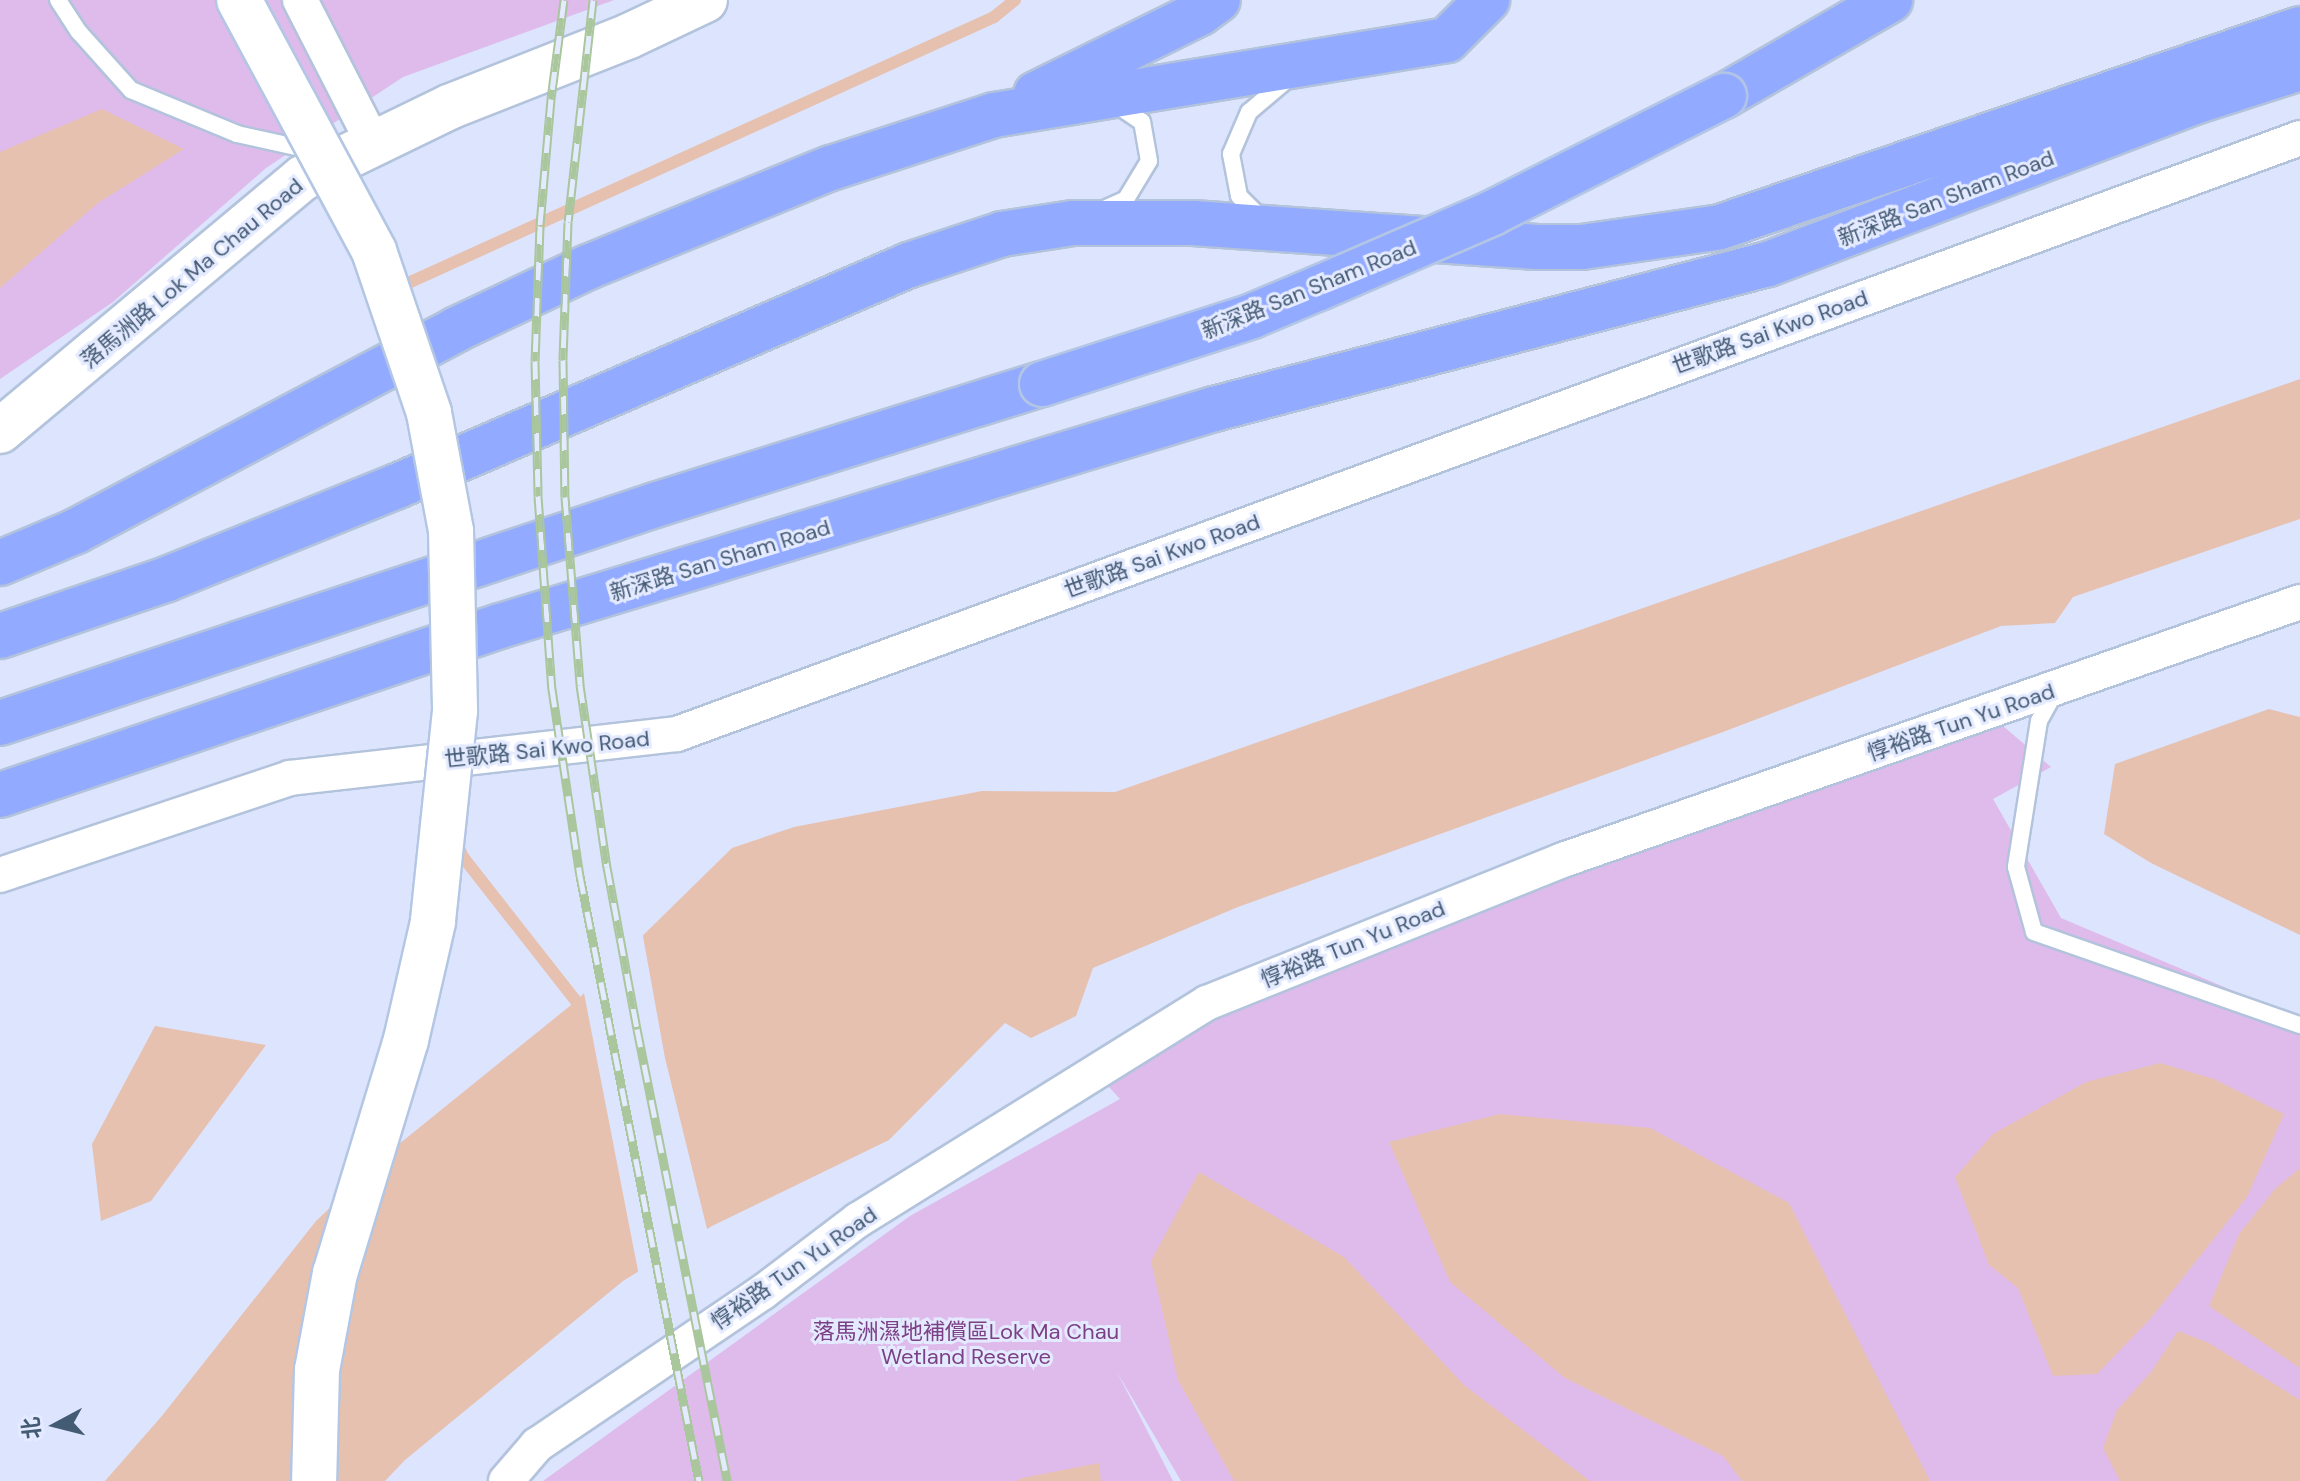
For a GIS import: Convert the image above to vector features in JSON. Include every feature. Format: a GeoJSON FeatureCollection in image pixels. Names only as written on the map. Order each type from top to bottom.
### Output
{"type":"FeatureCollection","features":[{"type":"Feature","properties":{"kind":"main road"},"geometry":{"type":"LineString","coordinates":[[0,563],[76,531],[457,329],[588,267],[831,168],[994,115],[1200,13],[1218,0]]}},
{"type":"Feature","properties":{"kind":"main road"},"geometry":{"type":"LineString","coordinates":[[994,115],[1447,40],[1487,0]]}},
{"type":"Feature","properties":{"kind":"main road","name":"新深路 San Sham Road"},"geometry":{"type":"LineString","coordinates":[[0,723],[655,505],[1252,316],[1492,213],[1724,96],[1890,0]]}},
{"type":"Feature","properties":{"kind":"main road","name":"新深路 San Sham Road"},"geometry":{"type":"LineString","coordinates":[[1447,346],[1518,302],[1720,227],[2300,29]]}},
{"type":"Feature","properties":{"kind":"main road","name":"新深路 San Sham Road"},"geometry":{"type":"LineString","coordinates":[[0,795],[500,626],[1214,409],[1768,264],[2194,102],[2300,68]]}},
{"type":"Feature","properties":{"kind":"main road","name":"新深路 San Sham Road"},"geometry":{"type":"LineString","coordinates":[[0,636],[167,579],[395,487],[909,265],[1002,234],[1073,223],[1193,223],[1567,247],[1720,227]]}},
{"type":"Feature","properties":{"kind":"street"},"geometry":{"type":"LineString","coordinates":[[239,0],[374,251],[429,413],[451,531],[455,711],[433,922],[406,1040],[335,1273],[317,1370],[314,1481]]}},
{"type":"Feature","properties":{"kind":"street"},"geometry":{"type":"LineString","coordinates":[[300,0],[357,150]]}},
{"type":"Feature","properties":{"kind":"street","name":"落馬洲路 Lok Ma Chau Road"},"geometry":{"type":"LineString","coordinates":[[0,431],[303,178],[357,150],[642,30],[705,0]]}},
{"type":"Feature","properties":{"kind":"street","name":"世歌路 Sai Kwo Road"},"geometry":{"type":"LineString","coordinates":[[0,875],[290,778],[677,734],[2300,138]]}},
{"type":"Feature","properties":{"kind":"street","name":"惇裕路 Tun Yu Road"},"geometry":{"type":"LineString","coordinates":[[506,1481],[537,1445],[763,1292],[858,1220],[1207,1003],[1563,860],[2300,602]]}},
{"type":"Feature","properties":{"kind":"lane"},"geometry":{"type":"LineString","coordinates":[[58,0],[79,32],[131,90],[237,134],[357,150]]}},
{"type":"Feature","properties":{"kind":"lane"},"geometry":{"type":"LineString","coordinates":[[1270,228],[1239,196],[1231,154],[1249,112],[1305,64]]}},
{"type":"Feature","properties":{"kind":"lane"},"geometry":{"type":"LineString","coordinates":[[1073,223],[1126,199],[1149,161],[1142,122],[1103,97]]}},
{"type":"Feature","properties":{"kind":"lane"},"geometry":{"type":"LineString","coordinates":[[2057,688],[2039,721],[2016,867],[2034,932],[2300,1025]]}},
{"type":"Feature","properties":{"kind":"green space"},"geometry":{"type":"Polygon","coordinates":[[[0,0],[614,0],[403,77],[266,168],[113,302],[0,379],[0,0]]]}},
{"type":"Feature","properties":{"kind":"green space","name":"落馬洲濕地補償區Lok Ma Chau Wetland Reserve"},"geometry":{"type":"Polygon","coordinates":[[[1996,720],[2051,767],[1993,799],[2061,918],[2300,1019],[2300,1481],[1181,1481],[1117,1372],[1173,1481],[543,1481],[910,1216],[1120,1099],[1096,1073],[1207,1003],[1951,726],[1960,741],[1996,720]]]}},
{"type":"Feature","properties":{"kind":"shaded area"},"geometry":{"type":"Polygon","coordinates":[[[102,109],[184,149],[98,203],[0,288],[0,152],[102,109]]]}},
{"type":"Feature","properties":{"kind":"shaded area"},"geometry":{"type":"Polygon","coordinates":[[[2300,379],[2300,519],[2073,597],[2055,623],[2001,626],[1723,732],[1238,907],[1093,968],[1076,1016],[1031,1038],[1005,1023],[889,1140],[712,1226],[623,1281],[405,1460],[385,1481],[105,1481],[161,1417],[316,1221],[383,1157],[576,1001],[732,848],[794,827],[982,791],[1115,792],[2300,379]]]}},
{"type":"Feature","properties":{"kind":"shaded area"},"geometry":{"type":"Polygon","coordinates":[[[2269,709],[2300,717],[2300,935],[2151,863],[2104,834],[2115,764],[2269,709]]]}},
{"type":"Feature","properties":{"kind":"shaded area"},"geometry":{"type":"Polygon","coordinates":[[[155,1026],[266,1045],[151,1201],[101,1221],[92,1144],[155,1026]]]}},
{"type":"Feature","properties":{"kind":"shaded area"},"geometry":{"type":"Polygon","coordinates":[[[2160,1063],[2214,1079],[2284,1114],[2247,1197],[2151,1318],[2097,1374],[2053,1376],[2018,1288],[1989,1265],[1955,1177],[1993,1134],[2086,1082],[2160,1063]]]}},
{"type":"Feature","properties":{"kind":"shaded area"},"geometry":{"type":"Polygon","coordinates":[[[1500,1114],[1650,1128],[1789,1203],[1930,1481],[1742,1481],[1723,1456],[1565,1378],[1450,1282],[1389,1142],[1500,1114]]]}},
{"type":"Feature","properties":{"kind":"shaded area"},"geometry":{"type":"Polygon","coordinates":[[[2300,1168],[2300,1368],[2209,1306],[2239,1234],[2275,1189],[2300,1168]]]}},
{"type":"Feature","properties":{"kind":"shaded area"},"geometry":{"type":"Polygon","coordinates":[[[1199,1172],[1344,1257],[1464,1385],[1590,1481],[1234,1481],[1178,1380],[1151,1261],[1199,1172]]]}},
{"type":"Feature","properties":{"kind":"shaded area"},"geometry":{"type":"Polygon","coordinates":[[[2178,1331],[2209,1343],[2300,1400],[2300,1481],[2120,1481],[2103,1448],[2117,1410],[2151,1372],[2178,1331]]]}},
{"type":"Feature","properties":{"kind":"shaded area"},"geometry":{"type":"Polygon","coordinates":[[[1099,1463],[1101,1481],[1016,1481],[1022,1478],[1099,1463]]]}},
{"type":"Feature","properties":{"kind":"pier"},"geometry":{"type":"Polygon","coordinates":[[[642,931],[665,1058],[708,1233],[639,1276],[583,988],[642,931]]]}},
{"type":"Feature","properties":{"kind":"waterway"},"geometry":{"type":"LineString","coordinates":[[395,289],[994,17],[1015,0]]}},
{"type":"Feature","properties":{"kind":"waterway"},"geometry":{"type":"LineString","coordinates":[[457,843],[463,857],[576,1001]]}},
{"type":"Feature","properties":{"kind":"railway"},"geometry":{"type":"LineString","coordinates":[[564,0],[551,99],[540,226],[535,361],[538,496],[552,689],[580,876],[699,1481]]}},
{"type":"Feature","properties":{"kind":"railway"},"geometry":{"type":"LineString","coordinates":[[593,0],[568,222],[563,360],[565,497],[580,685],[607,867],[727,1481]]}}]}
